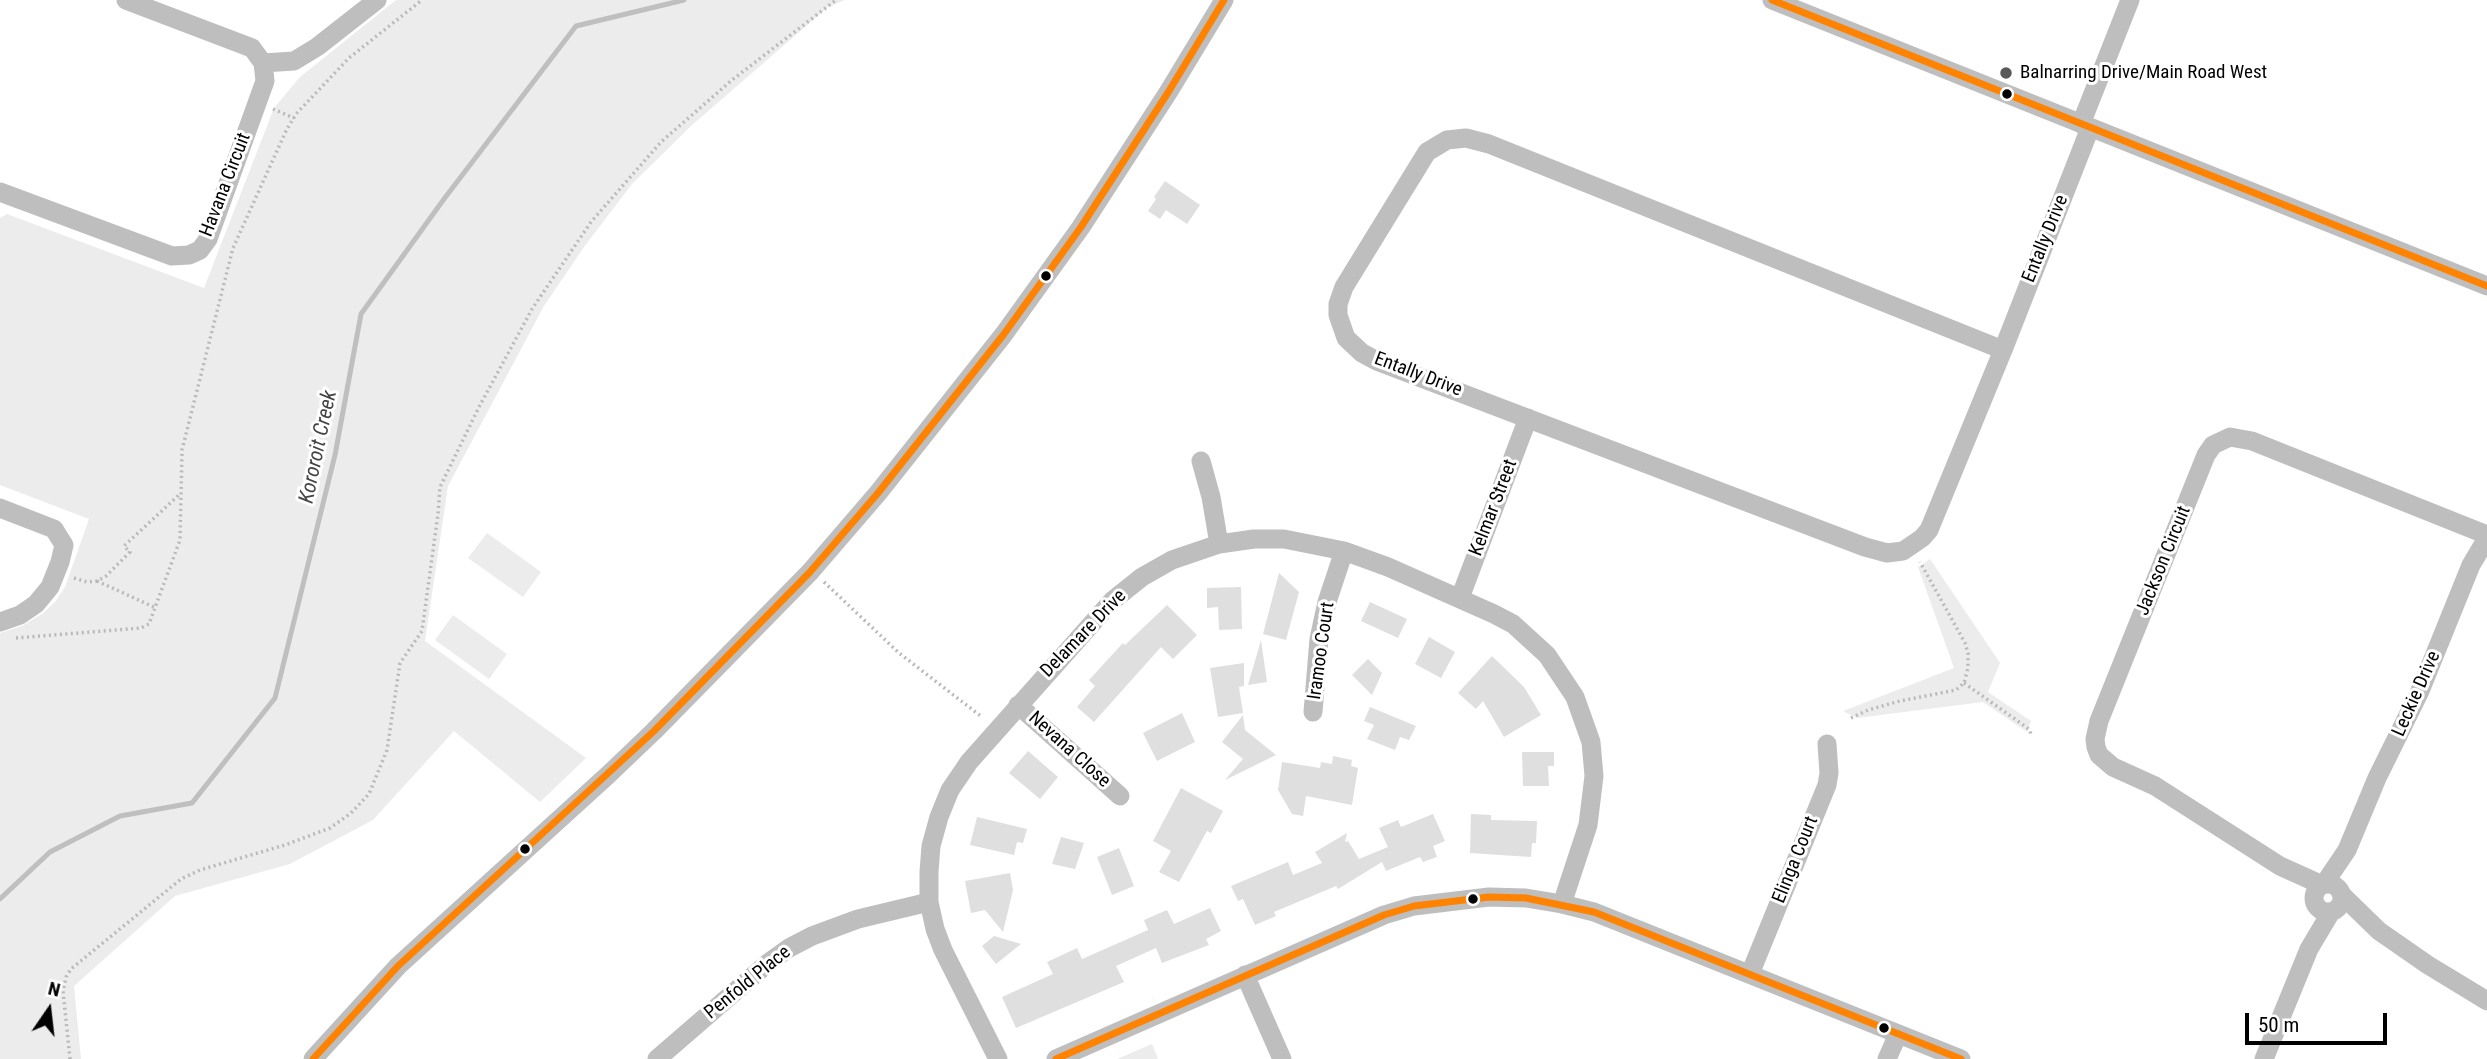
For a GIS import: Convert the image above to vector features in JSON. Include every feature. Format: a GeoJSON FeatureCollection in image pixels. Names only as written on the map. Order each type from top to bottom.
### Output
{"type":"FeatureCollection","features":[{"type":"Feature","properties":{"kind":"street"},"geometry":{"type":"LineString","coordinates":[[126,0],[252,48],[263,63],[294,61],[317,47],[377,0]]}},
{"type":"Feature","properties":{"kind":"street"},"geometry":{"type":"LineString","coordinates":[[313,1059],[398,965],[609,774],[811,570],[887,482],[1020,312],[1116,176],[1224,0]]}},
{"type":"Feature","properties":{"kind":"street"},"geometry":{"type":"LineString","coordinates":[[1772,0],[2487,286]]}},
{"type":"Feature","properties":{"kind":"street","name":"Entally Drive"},"geometry":{"type":"LineString","coordinates":[[2003,350],[1489,144],[1465,138],[1447,140],[1427,152],[1344,288],[1338,304],[1341,329],[1351,344],[1377,360],[1866,547],[1894,553],[1903,551],[1929,530],[2003,350],[2130,0]]}},
{"type":"Feature","properties":{"kind":"street","name":"Havana Circuit"},"geometry":{"type":"LineString","coordinates":[[0,192],[172,256],[189,255],[200,250],[208,239],[258,103],[265,81],[263,63]]}},
{"type":"Feature","properties":{"kind":"street","name":"Kelmar Street"},"geometry":{"type":"LineString","coordinates":[[1460,598],[1528,418]]}},
{"type":"Feature","properties":{"kind":"street","name":"Jackson Circuit"},"geometry":{"type":"LineString","coordinates":[[2487,537],[2252,441],[2231,437],[2213,445],[2206,455],[2095,735],[2099,755],[2113,767],[2155,786],[2487,1001]]}},
{"type":"Feature","properties":{"kind":"street"},"geometry":{"type":"LineString","coordinates":[[1201,461],[1219,544]]}},
{"type":"Feature","properties":{"kind":"street"},"geometry":{"type":"LineString","coordinates":[[0,508],[54,529],[64,545],[50,587],[36,604],[3,630]]}},
{"type":"Feature","properties":{"kind":"street","name":"Leckie Drive"},"geometry":{"type":"LineString","coordinates":[[2264,1059],[2376,778],[2420,691],[2471,565],[2487,537]]}},
{"type":"Feature","properties":{"kind":"street","name":"Delamare Drive"},"geometry":{"type":"LineString","coordinates":[[998,1059],[943,950],[929,902],[931,846],[950,790],[969,762],[1112,601],[1142,577],[1172,560],[1219,544],[1254,539],[1284,539],[1344,551],[1460,598],[1513,624],[1530,638],[1563,676],[1576,697],[1591,742],[1594,776],[1588,825],[1562,904]]}},
{"type":"Feature","properties":{"kind":"street","name":"Iramoo Court"},"geometry":{"type":"LineString","coordinates":[[1313,712],[1319,639],[1327,603],[1344,551]]}},
{"type":"Feature","properties":{"kind":"street","name":"Nevana Close"},"geometry":{"type":"LineString","coordinates":[[1018,705],[1120,796]]}},
{"type":"Feature","properties":{"kind":"street","name":"Elinga Court"},"geometry":{"type":"LineString","coordinates":[[1750,974],[1827,785],[1827,744]]}},
{"type":"Feature","properties":{"kind":"street"},"geometry":{"type":"LineString","coordinates":[[1056,1059],[1355,926],[1413,906],[1489,897],[1526,898],[1594,912],[1961,1059]]}},
{"type":"Feature","properties":{"kind":"street","name":"Penfold Place"},"geometry":{"type":"LineString","coordinates":[[657,1059],[789,948],[812,936],[858,919],[929,902]]}},
{"type":"Feature","properties":{"kind":"street"},"geometry":{"type":"LineString","coordinates":[[1245,975],[1282,1059]]}},
{"type":"Feature","properties":{"kind":"street"},"geometry":{"type":"LineString","coordinates":[[1887,1059],[1898,1034]]}},
{"type":"Feature","properties":{"kind":"path"},"geometry":{"type":"LineString","coordinates":[[3,630],[141,628],[149,624],[180,540],[182,450],[233,248],[296,114],[331,74],[422,0]]}},
{"type":"Feature","properties":{"kind":"path"},"geometry":{"type":"LineString","coordinates":[[70,1059],[63,991],[71,969],[181,879],[200,870],[285,845],[330,828],[351,813],[369,794],[387,750],[400,663],[422,632],[440,487],[532,309],[591,222],[661,142],[732,80],[836,0]]}},
{"type":"Feature","properties":{"kind":"path"},"geometry":{"type":"LineString","coordinates":[[56,571],[87,582],[106,576],[130,552],[124,546],[181,493]]}},
{"type":"Feature","properties":{"kind":"path"},"geometry":{"type":"LineString","coordinates":[[1851,718],[1900,701],[1956,690],[1964,682],[1968,668],[1965,643],[1920,562]]}},
{"type":"Feature","properties":{"kind":"path"},"geometry":{"type":"LineString","coordinates":[[811,570],[899,653],[982,717]]}},
{"type":"Feature","properties":{"kind":"path"},"geometry":{"type":"LineString","coordinates":[[97,581],[156,608]]}},
{"type":"Feature","properties":{"kind":"path"},"geometry":{"type":"LineString","coordinates":[[1964,682],[2022,723],[2030,730],[2031,736]]}},
{"type":"Feature","properties":{"kind":"shaded area"},"geometry":{"type":"Polygon","coordinates":[[[396,0],[845,0],[828,7],[691,126],[632,184],[544,306],[448,486],[425,641],[586,758],[540,802],[454,731],[373,820],[290,864],[175,896],[74,986],[81,1059],[0,1059],[0,633],[22,626],[55,602],[65,587],[89,519],[0,485],[0,218],[7,214],[204,288],[274,108],[300,77],[396,0]]]}},
{"type":"Feature","properties":{"kind":"shaded area"},"geometry":{"type":"Polygon","coordinates":[[[487,533],[541,572],[523,597],[468,558],[487,533]]]}},
{"type":"Feature","properties":{"kind":"shaded area"},"geometry":{"type":"Polygon","coordinates":[[[1930,559],[2000,663],[1988,692],[2031,721],[2027,732],[1983,702],[1857,718],[1843,711],[1954,668],[1918,567],[1930,559]]]}},
{"type":"Feature","properties":{"kind":"shaded area"},"geometry":{"type":"Polygon","coordinates":[[[453,615],[507,654],[489,679],[435,640],[453,615]]]}},
{"type":"Feature","properties":{"kind":"shaded area"},"geometry":{"type":"Polygon","coordinates":[[[1152,1044],[1158,1059],[1117,1059],[1152,1044]]]}},
{"type":"Feature","properties":{"kind":"building"},"geometry":{"type":"Polygon","coordinates":[[[1165,181],[1200,205],[1187,224],[1166,210],[1160,219],[1148,211],[1165,181]]]}},
{"type":"Feature","properties":{"kind":"building"},"geometry":{"type":"Polygon","coordinates":[[[1279,573],[1299,592],[1286,640],[1263,634],[1279,573]]]}},
{"type":"Feature","properties":{"kind":"building"},"geometry":{"type":"Polygon","coordinates":[[[1241,587],[1242,629],[1219,630],[1218,607],[1207,608],[1207,588],[1241,587]]]}},
{"type":"Feature","properties":{"kind":"building"},"geometry":{"type":"Polygon","coordinates":[[[1370,602],[1407,619],[1398,638],[1361,621],[1370,602]]]}},
{"type":"Feature","properties":{"kind":"building"},"geometry":{"type":"Polygon","coordinates":[[[1167,605],[1197,635],[1173,659],[1161,647],[1094,722],[1077,707],[1095,686],[1089,680],[1123,643],[1125,645],[1167,605]]]}},
{"type":"Feature","properties":{"kind":"building"},"geometry":{"type":"Polygon","coordinates":[[[1429,637],[1455,652],[1441,678],[1415,664],[1429,637]]]}},
{"type":"Feature","properties":{"kind":"building"},"geometry":{"type":"Polygon","coordinates":[[[1261,640],[1267,682],[1248,685],[1261,640]]]}},
{"type":"Feature","properties":{"kind":"building"},"geometry":{"type":"Polygon","coordinates":[[[1492,656],[1524,687],[1541,715],[1504,737],[1483,701],[1476,709],[1458,693],[1492,656]]]}},
{"type":"Feature","properties":{"kind":"building"},"geometry":{"type":"Polygon","coordinates":[[[1368,659],[1382,673],[1372,695],[1352,675],[1368,659]]]}},
{"type":"Feature","properties":{"kind":"building"},"geometry":{"type":"Polygon","coordinates":[[[1244,663],[1244,686],[1239,687],[1243,713],[1218,717],[1210,668],[1244,663]]]}},
{"type":"Feature","properties":{"kind":"building"},"geometry":{"type":"Polygon","coordinates":[[[1370,707],[1416,726],[1409,740],[1400,737],[1395,750],[1367,739],[1374,725],[1364,721],[1370,707]]]}},
{"type":"Feature","properties":{"kind":"building"},"geometry":{"type":"Polygon","coordinates":[[[1182,713],[1195,742],[1157,761],[1143,733],[1182,713]]]}},
{"type":"Feature","properties":{"kind":"building"},"geometry":{"type":"Polygon","coordinates":[[[1243,715],[1245,730],[1276,755],[1225,780],[1243,759],[1222,742],[1243,715]]]}},
{"type":"Feature","properties":{"kind":"building"},"geometry":{"type":"Polygon","coordinates":[[[1028,751],[1058,777],[1040,799],[1009,773],[1028,751]]]}},
{"type":"Feature","properties":{"kind":"building"},"geometry":{"type":"Polygon","coordinates":[[[1522,752],[1554,752],[1554,766],[1548,766],[1549,786],[1523,786],[1522,752]]]}},
{"type":"Feature","properties":{"kind":"building"},"geometry":{"type":"Polygon","coordinates":[[[1333,756],[1352,760],[1351,766],[1358,768],[1352,805],[1306,796],[1303,816],[1292,814],[1278,790],[1282,762],[1320,768],[1321,762],[1332,764],[1333,756]]]}},
{"type":"Feature","properties":{"kind":"building"},"geometry":{"type":"Polygon","coordinates":[[[1181,788],[1223,811],[1211,833],[1207,831],[1179,882],[1159,872],[1171,851],[1153,841],[1181,788]]]}},
{"type":"Feature","properties":{"kind":"building"},"geometry":{"type":"Polygon","coordinates":[[[1433,814],[1445,841],[1433,846],[1437,857],[1423,862],[1420,857],[1386,871],[1382,862],[1338,889],[1336,886],[1274,912],[1276,916],[1255,925],[1243,899],[1238,901],[1231,886],[1288,862],[1293,875],[1322,863],[1315,852],[1347,833],[1345,842],[1348,841],[1359,859],[1388,847],[1379,828],[1398,820],[1401,827],[1433,814]]]}},
{"type":"Feature","properties":{"kind":"building"},"geometry":{"type":"Polygon","coordinates":[[[1471,814],[1491,815],[1491,820],[1537,821],[1536,843],[1532,843],[1531,857],[1470,853],[1471,814]]]}},
{"type":"Feature","properties":{"kind":"building"},"geometry":{"type":"Polygon","coordinates":[[[977,817],[1027,829],[1023,843],[1017,842],[1014,855],[970,845],[977,817]]]}},
{"type":"Feature","properties":{"kind":"building"},"geometry":{"type":"Polygon","coordinates":[[[1061,837],[1084,843],[1075,869],[1052,864],[1061,837]]]}},
{"type":"Feature","properties":{"kind":"building"},"geometry":{"type":"Polygon","coordinates":[[[1119,848],[1134,886],[1112,895],[1097,857],[1119,848]]]}},
{"type":"Feature","properties":{"kind":"building"},"geometry":{"type":"Polygon","coordinates":[[[1010,873],[1013,890],[1003,932],[985,910],[971,913],[965,881],[1010,873]]]}},
{"type":"Feature","properties":{"kind":"building"},"geometry":{"type":"Polygon","coordinates":[[[1210,908],[1221,931],[1206,939],[1209,945],[1162,963],[1156,948],[1116,966],[1124,982],[1016,1028],[1002,997],[1053,974],[1047,962],[1077,948],[1082,959],[1148,930],[1144,920],[1167,910],[1174,924],[1210,908]]]}},
{"type":"Feature","properties":{"kind":"building"},"geometry":{"type":"Polygon","coordinates":[[[994,936],[1021,944],[996,964],[982,946],[994,936]]]}},
{"type":"Feature","properties":{"kind":"waterway","name":"Kororoit Creek"},"geometry":{"type":"LineString","coordinates":[[0,899],[50,852],[120,816],[192,803],[275,698],[335,455],[361,314],[444,199],[576,26],[684,0]]}},
{"type":"Feature","properties":{"kind":"transit line"},"geometry":{"type":"LineString","coordinates":[[313,1059],[398,966],[654,731],[810,572],[878,493],[1004,334],[1081,227],[1224,0]]}},
{"type":"Feature","properties":{"kind":"transit line"},"geometry":{"type":"LineString","coordinates":[[1772,0],[2487,286]]}},
{"type":"Feature","properties":{"kind":"transit line"},"geometry":{"type":"LineString","coordinates":[[1056,1059],[1384,915],[1414,906],[1489,897],[1526,898],[1594,912],[1961,1059]]}},
{"type":"Feature","properties":{"kind":"place","name":"Balnarring Drive/Main Road West"},"geometry":{"type":"Point","coordinates":[2006,73]}}]}
